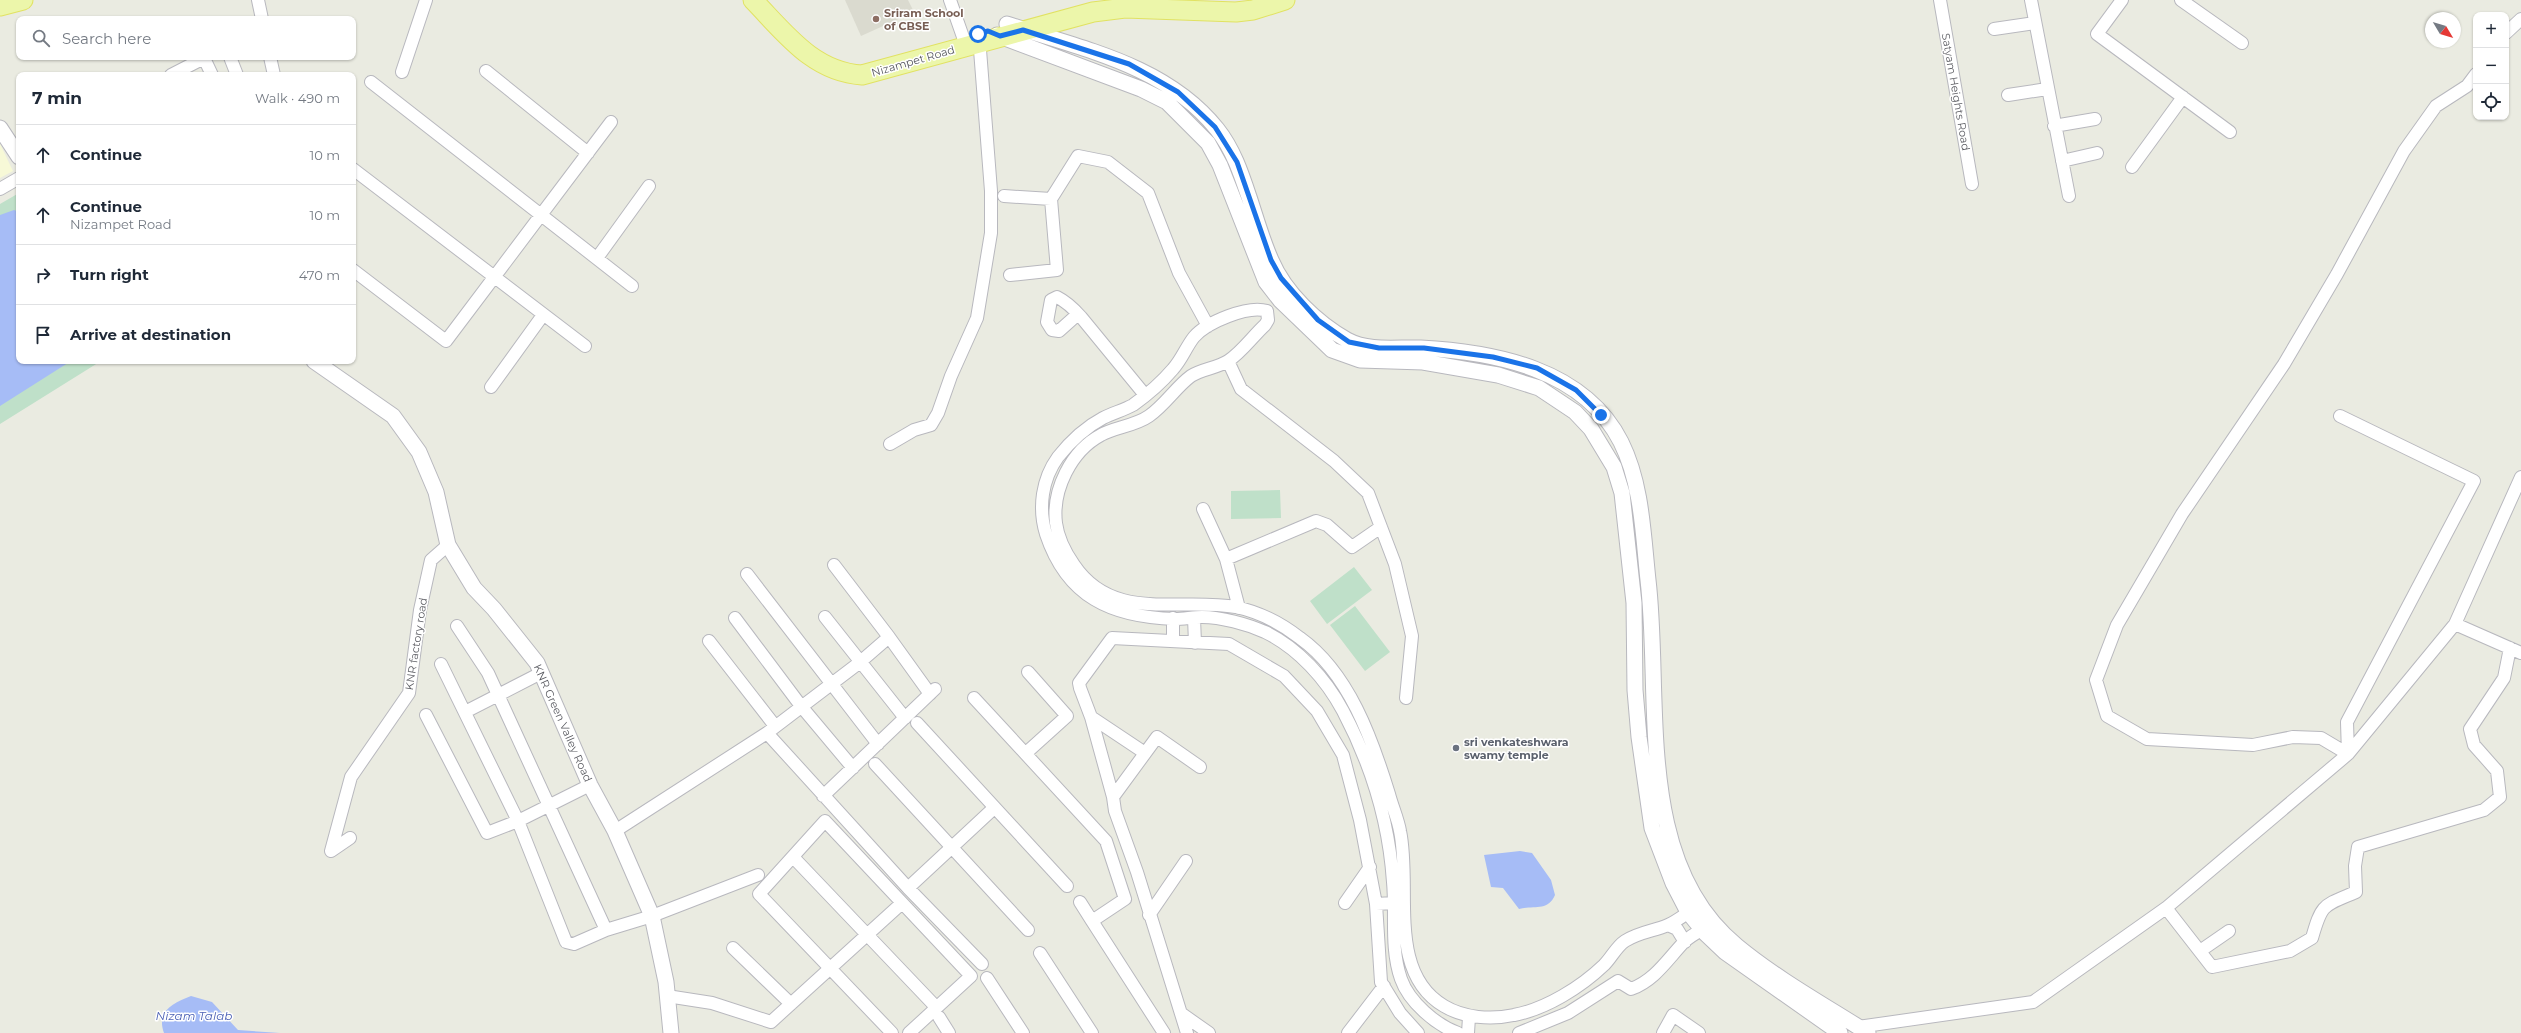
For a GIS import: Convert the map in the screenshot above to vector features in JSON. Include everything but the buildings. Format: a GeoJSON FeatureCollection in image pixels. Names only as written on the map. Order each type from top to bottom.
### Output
{"type":"FeatureCollection","features":[{"type":"Feature","properties":{"kind":"main road"},"geometry":{"type":"LineString","coordinates":[[0,6],[23,0]]}},
{"type":"Feature","properties":{"kind":"main road","name":"Nizampet Road"},"geometry":{"type":"LineString","coordinates":[[753,0],[812,58],[835,71],[847,74],[862,75],[883,71],[992,33],[1094,0]]}},
{"type":"Feature","properties":{"kind":"main road","name":"Nizampet Road"},"geometry":{"type":"LineString","coordinates":[[768,0],[808,39],[830,56],[841,60],[858,62],[882,60],[992,33],[1093,12],[1125,8],[1236,12],[1253,10],[1285,0]]}},
{"type":"Feature","properties":{"kind":"street"},"geometry":{"type":"LineString","coordinates":[[258,0],[261,16]]}},
{"type":"Feature","properties":{"kind":"street"},"geometry":{"type":"LineString","coordinates":[[402,72],[426,0]]}},
{"type":"Feature","properties":{"kind":"street"},"geometry":{"type":"LineString","coordinates":[[950,0],[992,33],[1141,89],[1167,102],[1208,143],[1220,165],[1266,282],[1349,342],[1363,346],[1424,348],[1493,357],[1537,368],[1576,390],[1601,415],[1619,438],[1629,461],[1639,500],[1651,602],[1659,778],[1666,826],[1694,908],[1744,968],[1840,1033]]}},
{"type":"Feature","properties":{"kind":"street","name":"Satyam Heights Road"},"geometry":{"type":"LineString","coordinates":[[1940,0],[1972,184]]}},
{"type":"Feature","properties":{"kind":"street"},"geometry":{"type":"LineString","coordinates":[[2031,0],[2054,126],[2069,196]]}},
{"type":"Feature","properties":{"kind":"street"},"geometry":{"type":"LineString","coordinates":[[2122,0],[2097,34],[2230,132]]}},
{"type":"Feature","properties":{"kind":"street"},"geometry":{"type":"LineString","coordinates":[[2181,0],[2242,43]]}},
{"type":"Feature","properties":{"kind":"street"},"geometry":{"type":"LineString","coordinates":[[2509,30],[2521,19]]}},
{"type":"Feature","properties":{"kind":"street"},"geometry":{"type":"LineString","coordinates":[[1994,29],[2035,23]]}},
{"type":"Feature","properties":{"kind":"street"},"geometry":{"type":"LineString","coordinates":[[992,33],[1055,40],[1129,64],[1178,92],[1215,127],[1237,162],[1285,296]]}},
{"type":"Feature","properties":{"kind":"street"},"geometry":{"type":"LineString","coordinates":[[890,444],[914,430],[931,425],[938,413],[951,376],[977,318],[991,233],[990,158],[992,33]]}},
{"type":"Feature","properties":{"kind":"street"},"geometry":{"type":"LineString","coordinates":[[1042,53],[1055,40]]}},
{"type":"Feature","properties":{"kind":"street"},"geometry":{"type":"LineString","coordinates":[[176,72],[199,60]]}},
{"type":"Feature","properties":{"kind":"street"},"geometry":{"type":"LineString","coordinates":[[206,60],[211,72]]}},
{"type":"Feature","properties":{"kind":"street"},"geometry":{"type":"LineString","coordinates":[[231,60],[236,72]]}},
{"type":"Feature","properties":{"kind":"street"},"geometry":{"type":"LineString","coordinates":[[271,60],[273,72]]}},
{"type":"Feature","properties":{"kind":"street"},"geometry":{"type":"LineString","coordinates":[[486,71],[588,153]]}},
{"type":"Feature","properties":{"kind":"street"},"geometry":{"type":"LineString","coordinates":[[2348,754],[2321,738],[2293,737],[2253,745],[2147,739],[2107,716],[2096,680],[2117,625],[2182,514],[2284,364],[2337,274],[2404,151],[2436,106],[2467,86],[2473,78]]}},
{"type":"Feature","properties":{"kind":"street"},"geometry":{"type":"LineString","coordinates":[[371,82],[632,286]]}},
{"type":"Feature","properties":{"kind":"street"},"geometry":{"type":"LineString","coordinates":[[2008,95],[2047,89]]}},
{"type":"Feature","properties":{"kind":"street"},"geometry":{"type":"LineString","coordinates":[[2132,166],[2183,97]]}},
{"type":"Feature","properties":{"kind":"street"},"geometry":{"type":"LineString","coordinates":[[2054,126],[2095,119]]}},
{"type":"Feature","properties":{"kind":"street"},"geometry":{"type":"LineString","coordinates":[[356,272],[446,341],[611,122]]}},
{"type":"Feature","properties":{"kind":"street"},"geometry":{"type":"LineString","coordinates":[[0,128],[16,152]]}},
{"type":"Feature","properties":{"kind":"street"},"geometry":{"type":"LineString","coordinates":[[2062,161],[2096,153]]}},
{"type":"Feature","properties":{"kind":"street"},"geometry":{"type":"LineString","coordinates":[[1010,275],[1057,270],[1051,199],[1078,156],[1108,162],[1148,193],[1179,273],[1208,326]]}},
{"type":"Feature","properties":{"kind":"street"},"geometry":{"type":"LineString","coordinates":[[356,171],[585,346]]}},
{"type":"Feature","properties":{"kind":"street"},"geometry":{"type":"LineString","coordinates":[[0,189],[16,180]]}},
{"type":"Feature","properties":{"kind":"street"},"geometry":{"type":"LineString","coordinates":[[597,258],[649,186]]}},
{"type":"Feature","properties":{"kind":"street"},"geometry":{"type":"LineString","coordinates":[[1004,196],[1051,199]]}},
{"type":"Feature","properties":{"kind":"street"},"geometry":{"type":"LineString","coordinates":[[1267,311],[1285,296]]}},
{"type":"Feature","properties":{"kind":"street"},"geometry":{"type":"LineString","coordinates":[[1267,311],[1258,308],[1248,309],[1208,326],[1194,337],[1179,363],[1145,395],[1132,405],[1101,419],[1076,438],[1059,456],[1048,473],[1042,498],[1042,521],[1053,556],[1069,580],[1090,598],[1115,610],[1143,616],[1173,618],[1203,617],[1233,622],[1264,632],[1294,650],[1327,685],[1343,710],[1363,752],[1378,796],[1397,887],[1407,945],[1416,977],[1432,999],[1451,1010],[1468,1017],[1514,1015],[1553,1000],[1588,979],[1607,961],[1616,948],[1625,941],[1639,934],[1668,925],[1694,908]]}},
{"type":"Feature","properties":{"kind":"street"},"geometry":{"type":"LineString","coordinates":[[1267,311],[1268,320],[1265,325],[1228,361],[1192,375],[1146,418],[1099,436],[1082,449],[1066,471],[1058,496],[1056,523],[1063,549],[1079,572],[1103,592],[1129,603],[1153,606],[1209,604],[1239,608],[1254,613],[1270,619],[1303,639],[1332,670],[1353,703],[1384,778],[1400,831],[1397,887],[1394,902],[1397,959],[1401,979],[1412,999],[1433,1018],[1458,1033]]}},
{"type":"Feature","properties":{"kind":"street"},"geometry":{"type":"LineString","coordinates":[[1078,314],[1145,395]]}},
{"type":"Feature","properties":{"kind":"street"},"geometry":{"type":"LineString","coordinates":[[491,387],[543,315]]}},
{"type":"Feature","properties":{"kind":"street"},"geometry":{"type":"LineString","coordinates":[[1228,361],[1241,389],[1334,461],[1368,493],[1394,564],[1412,636],[1406,698]]}},
{"type":"Feature","properties":{"kind":"street"},"geometry":{"type":"LineString","coordinates":[[1179,363],[1192,375]]}},
{"type":"Feature","properties":{"kind":"street","name":"KNR Green Valley Road"},"geometry":{"type":"LineString","coordinates":[[318,364],[393,416],[419,452],[436,492],[448,545],[474,588],[512,631],[537,663],[590,784],[615,831],[652,916],[667,996],[671,1033]]}},
{"type":"Feature","properties":{"kind":"street"},"geometry":{"type":"LineString","coordinates":[[2340,416],[2474,480],[2347,722],[2348,754]]}},
{"type":"Feature","properties":{"kind":"street"},"geometry":{"type":"LineString","coordinates":[[1708,926],[1863,1030],[2033,1002],[2166,908],[2348,754],[2455,624],[2521,476]]}},
{"type":"Feature","properties":{"kind":"street"},"geometry":{"type":"LineString","coordinates":[[1203,509],[1226,559],[1239,608]]}},
{"type":"Feature","properties":{"kind":"street"},"geometry":{"type":"LineString","coordinates":[[1226,559],[1316,520],[1327,525],[1352,547],[1381,527]]}},
{"type":"Feature","properties":{"kind":"street","name":"KNR factory road"},"geometry":{"type":"LineString","coordinates":[[350,838],[331,851],[339,829],[351,777],[409,693],[418,617],[431,560],[448,545]]}},
{"type":"Feature","properties":{"kind":"street"},"geometry":{"type":"LineString","coordinates":[[823,796],[933,692],[834,565]]}},
{"type":"Feature","properties":{"kind":"street"},"geometry":{"type":"LineString","coordinates":[[747,574],[830,684],[878,744]]}},
{"type":"Feature","properties":{"kind":"street"},"geometry":{"type":"LineString","coordinates":[[1250,627],[1254,613]]}},
{"type":"Feature","properties":{"kind":"street"},"geometry":{"type":"LineString","coordinates":[[825,617],[859,663],[905,718]]}},
{"type":"Feature","properties":{"kind":"street"},"geometry":{"type":"LineString","coordinates":[[735,618],[801,706],[853,768]]}},
{"type":"Feature","properties":{"kind":"street"},"geometry":{"type":"LineString","coordinates":[[1173,618],[1173,641]]}},
{"type":"Feature","properties":{"kind":"street"},"geometry":{"type":"LineString","coordinates":[[1194,618],[1195,642]]}},
{"type":"Feature","properties":{"kind":"street"},"geometry":{"type":"LineString","coordinates":[[2166,908],[2212,967],[2290,951],[2312,938],[2319,912],[2325,905],[2356,892],[2355,866],[2358,847],[2484,810],[2500,797],[2497,771],[2474,745],[2470,729],[2504,678],[2516,651],[2455,624]]}},
{"type":"Feature","properties":{"kind":"street"},"geometry":{"type":"LineString","coordinates":[[457,626],[488,673],[606,930]]}},
{"type":"Feature","properties":{"kind":"street"},"geometry":{"type":"LineString","coordinates":[[615,831],[771,730],[859,663],[889,637]]}},
{"type":"Feature","properties":{"kind":"street"},"geometry":{"type":"LineString","coordinates":[[1187,1033],[1138,872],[1115,811],[1113,797],[1080,683],[1108,640],[1116,637],[1229,644],[1284,676],[1317,711],[1343,756],[1370,867],[1376,904],[1381,982],[1400,1013],[1418,1033]]}},
{"type":"Feature","properties":{"kind":"street"},"geometry":{"type":"LineString","coordinates":[[709,641],[771,730],[823,796],[908,888],[982,964]]}},
{"type":"Feature","properties":{"kind":"street"},"geometry":{"type":"LineString","coordinates":[[441,664],[518,821],[566,942],[574,944],[606,930],[652,916],[758,875]]}},
{"type":"Feature","properties":{"kind":"street"},"geometry":{"type":"LineString","coordinates":[[1026,753],[1067,716],[1028,672]]}},
{"type":"Feature","properties":{"kind":"street"},"geometry":{"type":"LineString","coordinates":[[465,712],[541,673]]}},
{"type":"Feature","properties":{"kind":"street"},"geometry":{"type":"LineString","coordinates":[[974,698],[1106,841],[1125,899],[1092,921]]}},
{"type":"Feature","properties":{"kind":"street"},"geometry":{"type":"LineString","coordinates":[[426,715],[487,833],[550,806],[590,784]]}},
{"type":"Feature","properties":{"kind":"street"},"geometry":{"type":"LineString","coordinates":[[1091,717],[1145,753]]}},
{"type":"Feature","properties":{"kind":"street"},"geometry":{"type":"LineString","coordinates":[[918,723],[994,808],[1068,886]]}},
{"type":"Feature","properties":{"kind":"street"},"geometry":{"type":"LineString","coordinates":[[1113,797],[1157,737],[1200,768]]}},
{"type":"Feature","properties":{"kind":"street"},"geometry":{"type":"LineString","coordinates":[[875,764],[1028,930]]}},
{"type":"Feature","properties":{"kind":"street"},"geometry":{"type":"LineString","coordinates":[[908,888],[994,808]]}},
{"type":"Feature","properties":{"kind":"street"},"geometry":{"type":"LineString","coordinates":[[892,1033],[759,894],[825,821],[971,976],[937,1012],[909,1033]]}},
{"type":"Feature","properties":{"kind":"street"},"geometry":{"type":"LineString","coordinates":[[793,857],[937,1012],[949,1033]]}},
{"type":"Feature","properties":{"kind":"street"},"geometry":{"type":"LineString","coordinates":[[1150,915],[1186,861]]}},
{"type":"Feature","properties":{"kind":"street"},"geometry":{"type":"LineString","coordinates":[[1344,903],[1370,867]]}},
{"type":"Feature","properties":{"kind":"street"},"geometry":{"type":"LineString","coordinates":[[1373,884],[1397,887]]}},
{"type":"Feature","properties":{"kind":"street"},"geometry":{"type":"LineString","coordinates":[[1080,902],[1164,1033]]}},
{"type":"Feature","properties":{"kind":"street"},"geometry":{"type":"LineString","coordinates":[[1376,904],[1394,902]]}},
{"type":"Feature","properties":{"kind":"street"},"geometry":{"type":"LineString","coordinates":[[667,996],[712,1003],[771,1022],[866,934],[902,903]]}},
{"type":"Feature","properties":{"kind":"street"},"geometry":{"type":"LineString","coordinates":[[1668,925],[1677,929],[1685,942]]}},
{"type":"Feature","properties":{"kind":"street"},"geometry":{"type":"LineString","coordinates":[[1607,961],[1618,981],[1631,989],[1651,979],[1685,942],[1708,926]]}},
{"type":"Feature","properties":{"kind":"street"},"geometry":{"type":"LineString","coordinates":[[2200,951],[2229,930]]}},
{"type":"Feature","properties":{"kind":"street"},"geometry":{"type":"LineString","coordinates":[[733,948],[791,1004]]}},
{"type":"Feature","properties":{"kind":"street"},"geometry":{"type":"LineString","coordinates":[[1040,953],[1092,1033]]}},
{"type":"Feature","properties":{"kind":"street"},"geometry":{"type":"LineString","coordinates":[[986,978],[1023,1033]]}},
{"type":"Feature","properties":{"kind":"street"},"geometry":{"type":"LineString","coordinates":[[1519,1033],[1538,1030],[1618,981]]}},
{"type":"Feature","properties":{"kind":"street"},"geometry":{"type":"LineString","coordinates":[[1348,1033],[1384,986]]}},
{"type":"Feature","properties":{"kind":"street"},"geometry":{"type":"LineString","coordinates":[[1182,1014],[1209,1033]]}},
{"type":"Feature","properties":{"kind":"street"},"geometry":{"type":"LineString","coordinates":[[1663,1033],[1673,1015],[1699,1033]]}},
{"type":"Feature","properties":{"kind":"street"},"geometry":{"type":"LineString","coordinates":[[1468,1017],[1468,1033]]}},
{"type":"Feature","properties":{"kind":"shaded area","name":"Sriram School of CBSE"},"geometry":{"type":"Polygon","coordinates":[[[845,0],[908,0],[914,12],[861,36],[845,0]]]}},
{"type":"Feature","properties":{"kind":"shaded area"},"geometry":{"type":"Polygon","coordinates":[[[0,144],[13,171],[0,178],[0,144]]]}},
{"type":"Feature","properties":{"kind":"shaded area"},"geometry":{"type":"Polygon","coordinates":[[[16,195],[16,364],[96,364],[0,424],[0,204],[16,195]]]}},
{"type":"Feature","properties":{"kind":"shaded area"},"geometry":{"type":"Polygon","coordinates":[[[1280,490],[1281,518],[1231,519],[1231,491],[1280,490]]]}},
{"type":"Feature","properties":{"kind":"shaded area"},"geometry":{"type":"Polygon","coordinates":[[[1354,567],[1372,590],[1327,624],[1310,601],[1354,567]]]}},
{"type":"Feature","properties":{"kind":"shaded area"},"geometry":{"type":"Polygon","coordinates":[[[1355,606],[1390,652],[1365,671],[1330,625],[1355,606]]]}},
{"type":"Feature","properties":{"kind":"water"},"geometry":{"type":"Polygon","coordinates":[[[14,210],[16,211],[16,364],[66,364],[0,406],[0,215],[14,210]]]}},
{"type":"Feature","properties":{"kind":"water"},"geometry":{"type":"Polygon","coordinates":[[[1520,851],[1532,853],[1551,880],[1555,895],[1548,904],[1544,906],[1519,909],[1503,888],[1491,887],[1484,855],[1520,851]]]}},
{"type":"Feature","properties":{"kind":"water","name":"Nizam Talab"},"geometry":{"type":"Polygon","coordinates":[[[191,996],[212,1002],[238,1030],[280,1033],[164,1033],[162,1019],[164,1013],[172,1005],[191,996]]]}},
{"type":"Feature","properties":{"kind":"place","name":"Sriram School of CBSE"},"geometry":{"type":"Point","coordinates":[876,19]}},
{"type":"Feature","properties":{"kind":"place","name":"sri venkateshwara swamy temple"},"geometry":{"type":"Point","coordinates":[1456,748]}},
{"type":"Feature","properties":{"kind":"route"},"geometry":{"type":"LineString","coordinates":[[978,34],[988,31],[1000,36],[1023,30],[1129,64],[1178,92],[1215,127],[1237,162],[1271,260],[1281,278],[1318,320],[1349,342],[1379,348],[1424,348],[1493,357],[1537,368],[1576,390],[1601,415]]}}]}
